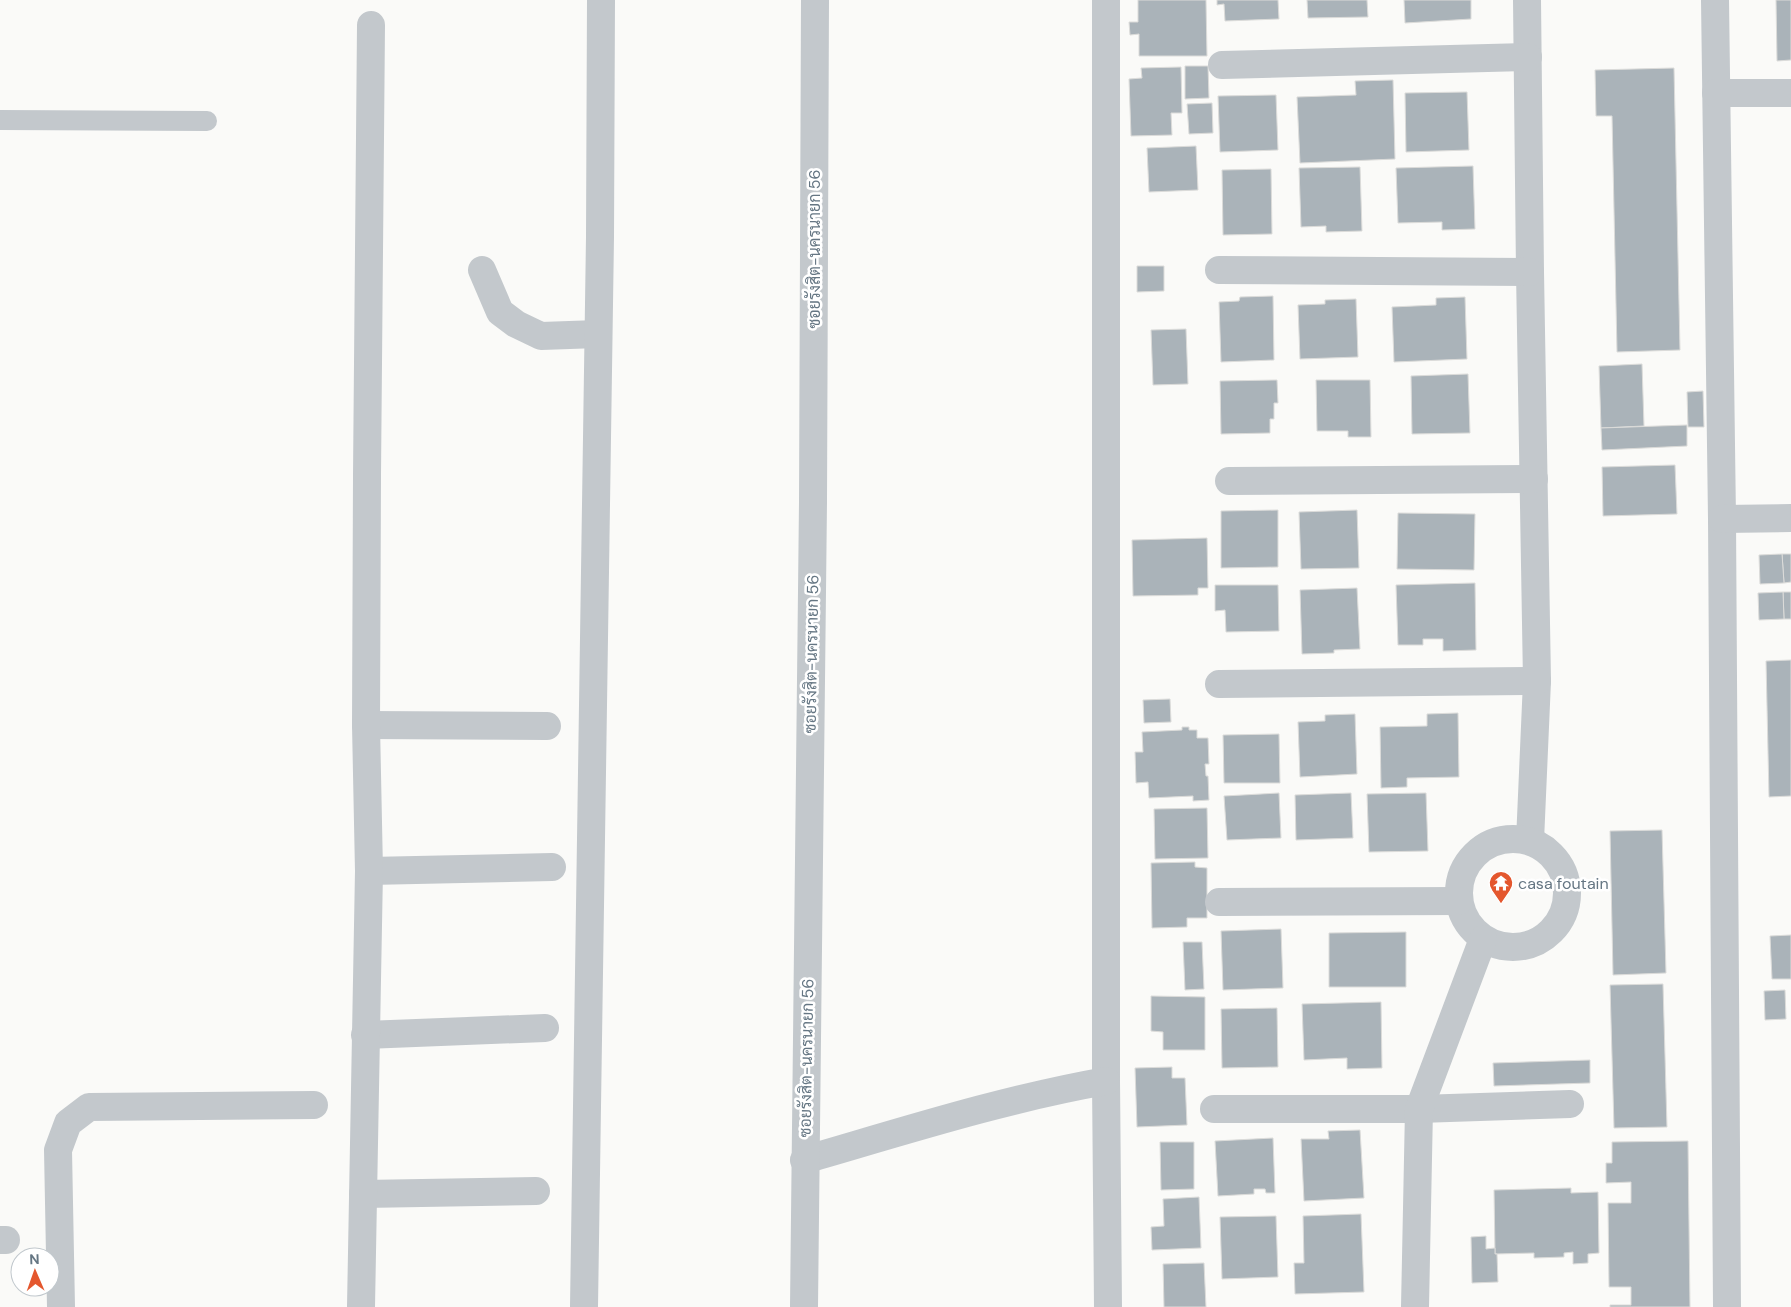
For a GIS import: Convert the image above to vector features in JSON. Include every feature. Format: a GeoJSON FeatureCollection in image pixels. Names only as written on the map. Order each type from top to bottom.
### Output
{"type":"FeatureCollection","features":[{"type":"Feature","properties":{"kind":"street"},"geometry":{"type":"LineString","coordinates":[[584,1307],[601,0]]}},
{"type":"Feature","properties":{"kind":"street","name":"ซอยรังสิต-นครนายก 56"},"geometry":{"type":"LineString","coordinates":[[804,1307],[804,1160],[813,502],[815,0]]}},
{"type":"Feature","properties":{"kind":"street"},"geometry":{"type":"LineString","coordinates":[[1106,0],[1106,1081],[1108,1307]]}},
{"type":"Feature","properties":{"kind":"street"},"geometry":{"type":"LineString","coordinates":[[1527,0],[1538,681],[1530,841]]}},
{"type":"Feature","properties":{"kind":"street"},"geometry":{"type":"LineString","coordinates":[[1715,0],[1722,519],[1727,1307]]}},
{"type":"Feature","properties":{"kind":"street"},"geometry":{"type":"LineString","coordinates":[[361,1307],[369,871],[366,725],[372,25]]}},
{"type":"Feature","properties":{"kind":"street"},"geometry":{"type":"LineString","coordinates":[[1222,65],[1528,57]]}},
{"type":"Feature","properties":{"kind":"street"},"geometry":{"type":"LineString","coordinates":[[1716,93],[1791,93]]}},
{"type":"Feature","properties":{"kind":"street"},"geometry":{"type":"LineString","coordinates":[[482,270],[500,312],[516,324],[541,336],[598,334]]}},
{"type":"Feature","properties":{"kind":"street"},"geometry":{"type":"LineString","coordinates":[[1219,270],[1530,272]]}},
{"type":"Feature","properties":{"kind":"street"},"geometry":{"type":"LineString","coordinates":[[1229,481],[1534,479]]}},
{"type":"Feature","properties":{"kind":"street"},"geometry":{"type":"LineString","coordinates":[[1722,519],[1791,518]]}},
{"type":"Feature","properties":{"kind":"street"},"geometry":{"type":"LineString","coordinates":[[1219,684],[1538,681]]}},
{"type":"Feature","properties":{"kind":"street"},"geometry":{"type":"LineString","coordinates":[[366,725],[548,726]]}},
{"type":"Feature","properties":{"kind":"street"},"geometry":{"type":"LineString","coordinates":[[1512,838],[1530,841],[1547,850],[1559,864],[1566,881],[1568,899],[1562,917],[1551,932],[1536,942],[1518,948],[1500,946],[1482,939],[1463,916],[1459,901],[1459,882],[1466,865],[1478,851],[1494,842],[1512,838]]}},
{"type":"Feature","properties":{"kind":"street"},"geometry":{"type":"LineString","coordinates":[[369,871],[552,867]]}},
{"type":"Feature","properties":{"kind":"street"},"geometry":{"type":"LineString","coordinates":[[1219,902],[1459,901]]}},
{"type":"Feature","properties":{"kind":"street"},"geometry":{"type":"LineString","coordinates":[[1415,1307],[1418,1109],[1482,939]]}},
{"type":"Feature","properties":{"kind":"street"},"geometry":{"type":"LineString","coordinates":[[365,1035],[545,1028]]}},
{"type":"Feature","properties":{"kind":"street"},"geometry":{"type":"LineString","coordinates":[[804,1160],[1055,1090],[1106,1081]]}},
{"type":"Feature","properties":{"kind":"street"},"geometry":{"type":"LineString","coordinates":[[1214,1109],[1418,1109],[1570,1104]]}},
{"type":"Feature","properties":{"kind":"street"},"geometry":{"type":"LineString","coordinates":[[61,1307],[58,1150],[68,1123],[89,1107],[314,1105]]}},
{"type":"Feature","properties":{"kind":"street"},"geometry":{"type":"LineString","coordinates":[[363,1194],[536,1191]]}},
{"type":"Feature","properties":{"kind":"lane"},"geometry":{"type":"LineString","coordinates":[[0,120],[207,121]]}},
{"type":"Feature","properties":{"kind":"building"},"geometry":{"type":"Polygon","coordinates":[[[1138,0],[1206,0],[1207,56],[1139,56],[1139,34],[1130,35],[1129,22],[1138,22],[1138,0]]]}},
{"type":"Feature","properties":{"kind":"building"},"geometry":{"type":"Polygon","coordinates":[[[1217,0],[1278,0],[1279,19],[1225,21],[1224,4],[1217,5],[1217,0]]]}},
{"type":"Feature","properties":{"kind":"building"},"geometry":{"type":"Polygon","coordinates":[[[1307,0],[1367,0],[1368,17],[1308,18],[1307,0]]]}},
{"type":"Feature","properties":{"kind":"building"},"geometry":{"type":"Polygon","coordinates":[[[1404,0],[1471,0],[1471,19],[1405,23],[1404,0]]]}},
{"type":"Feature","properties":{"kind":"building"},"geometry":{"type":"Polygon","coordinates":[[[1776,0],[1791,0],[1791,60],[1777,61],[1776,0]]]}},
{"type":"Feature","properties":{"kind":"building"},"geometry":{"type":"Polygon","coordinates":[[[1185,66],[1208,66],[1209,98],[1185,99],[1185,66]]]}},
{"type":"Feature","properties":{"kind":"building"},"geometry":{"type":"Polygon","coordinates":[[[1181,67],[1182,113],[1171,113],[1172,135],[1131,136],[1129,79],[1142,78],[1141,68],[1181,67]]]}},
{"type":"Feature","properties":{"kind":"building"},"geometry":{"type":"Polygon","coordinates":[[[1674,68],[1680,350],[1617,352],[1612,116],[1596,116],[1595,70],[1674,68]]]}},
{"type":"Feature","properties":{"kind":"building"},"geometry":{"type":"Polygon","coordinates":[[[1393,80],[1395,159],[1300,163],[1297,97],[1356,95],[1355,81],[1393,80]]]}},
{"type":"Feature","properties":{"kind":"building"},"geometry":{"type":"Polygon","coordinates":[[[1467,92],[1469,150],[1406,152],[1405,93],[1467,92]]]}},
{"type":"Feature","properties":{"kind":"building"},"geometry":{"type":"Polygon","coordinates":[[[1276,95],[1278,150],[1220,152],[1218,96],[1276,95]]]}},
{"type":"Feature","properties":{"kind":"building"},"geometry":{"type":"Polygon","coordinates":[[[1212,103],[1213,133],[1189,134],[1187,104],[1212,103]]]}},
{"type":"Feature","properties":{"kind":"building"},"geometry":{"type":"Polygon","coordinates":[[[1196,146],[1198,190],[1149,192],[1147,148],[1196,146]]]}},
{"type":"Feature","properties":{"kind":"building"},"geometry":{"type":"Polygon","coordinates":[[[1473,166],[1475,229],[1442,230],[1442,222],[1398,223],[1396,168],[1473,166]]]}},
{"type":"Feature","properties":{"kind":"building"},"geometry":{"type":"Polygon","coordinates":[[[1360,167],[1362,231],[1326,232],[1326,226],[1301,227],[1299,168],[1360,167]]]}},
{"type":"Feature","properties":{"kind":"building"},"geometry":{"type":"Polygon","coordinates":[[[1271,169],[1272,234],[1223,235],[1222,170],[1271,169]]]}},
{"type":"Feature","properties":{"kind":"building"},"geometry":{"type":"Polygon","coordinates":[[[1137,266],[1164,266],[1164,291],[1137,292],[1137,266]]]}},
{"type":"Feature","properties":{"kind":"building"},"geometry":{"type":"Polygon","coordinates":[[[1273,296],[1274,360],[1221,362],[1219,302],[1239,301],[1240,297],[1273,296]]]}},
{"type":"Feature","properties":{"kind":"building"},"geometry":{"type":"Polygon","coordinates":[[[1465,297],[1467,359],[1394,362],[1392,307],[1436,305],[1436,298],[1465,297]]]}},
{"type":"Feature","properties":{"kind":"building"},"geometry":{"type":"Polygon","coordinates":[[[1356,299],[1358,357],[1300,359],[1298,305],[1325,304],[1325,300],[1356,299]]]}},
{"type":"Feature","properties":{"kind":"building"},"geometry":{"type":"Polygon","coordinates":[[[1186,329],[1188,384],[1153,385],[1151,330],[1186,329]]]}},
{"type":"Feature","properties":{"kind":"building"},"geometry":{"type":"Polygon","coordinates":[[[1642,364],[1644,426],[1601,428],[1599,366],[1642,364]]]}},
{"type":"Feature","properties":{"kind":"building"},"geometry":{"type":"Polygon","coordinates":[[[1468,374],[1470,433],[1412,434],[1411,376],[1468,374]]]}},
{"type":"Feature","properties":{"kind":"building"},"geometry":{"type":"Polygon","coordinates":[[[1277,380],[1278,403],[1274,403],[1274,419],[1270,419],[1270,433],[1221,434],[1220,381],[1277,380]]]}},
{"type":"Feature","properties":{"kind":"building"},"geometry":{"type":"Polygon","coordinates":[[[1316,380],[1370,380],[1371,437],[1348,437],[1348,431],[1317,431],[1316,380]]]}},
{"type":"Feature","properties":{"kind":"building"},"geometry":{"type":"Polygon","coordinates":[[[1703,391],[1704,427],[1688,427],[1687,392],[1703,391]]]}},
{"type":"Feature","properties":{"kind":"building"},"geometry":{"type":"Polygon","coordinates":[[[1687,425],[1687,446],[1602,450],[1601,428],[1687,425]]]}},
{"type":"Feature","properties":{"kind":"building"},"geometry":{"type":"Polygon","coordinates":[[[1675,465],[1677,514],[1603,516],[1602,467],[1675,465]]]}},
{"type":"Feature","properties":{"kind":"building"},"geometry":{"type":"Polygon","coordinates":[[[1278,510],[1278,567],[1221,568],[1221,511],[1278,510]]]}},
{"type":"Feature","properties":{"kind":"building"},"geometry":{"type":"Polygon","coordinates":[[[1357,510],[1359,568],[1301,569],[1299,512],[1357,510]]]}},
{"type":"Feature","properties":{"kind":"building"},"geometry":{"type":"Polygon","coordinates":[[[1398,513],[1475,514],[1474,570],[1397,569],[1398,513]]]}},
{"type":"Feature","properties":{"kind":"building"},"geometry":{"type":"Polygon","coordinates":[[[1207,538],[1208,588],[1198,588],[1198,595],[1133,596],[1132,540],[1207,538]]]}},
{"type":"Feature","properties":{"kind":"building"},"geometry":{"type":"Polygon","coordinates":[[[1782,554],[1791,554],[1791,582],[1784,583],[1782,554]]]}},
{"type":"Feature","properties":{"kind":"building"},"geometry":{"type":"Polygon","coordinates":[[[1782,554],[1784,583],[1760,584],[1759,555],[1782,554]]]}},
{"type":"Feature","properties":{"kind":"building"},"geometry":{"type":"Polygon","coordinates":[[[1475,583],[1476,650],[1443,651],[1443,639],[1423,639],[1423,645],[1398,645],[1396,585],[1475,583]]]}},
{"type":"Feature","properties":{"kind":"building"},"geometry":{"type":"Polygon","coordinates":[[[1215,585],[1278,585],[1279,631],[1226,632],[1225,610],[1215,611],[1215,585]]]}},
{"type":"Feature","properties":{"kind":"building"},"geometry":{"type":"Polygon","coordinates":[[[1357,588],[1360,649],[1334,650],[1334,653],[1302,654],[1300,590],[1357,588]]]}},
{"type":"Feature","properties":{"kind":"building"},"geometry":{"type":"Polygon","coordinates":[[[1783,592],[1791,592],[1791,619],[1784,619],[1783,592]]]}},
{"type":"Feature","properties":{"kind":"building"},"geometry":{"type":"Polygon","coordinates":[[[1783,592],[1784,619],[1759,620],[1758,593],[1783,592]]]}},
{"type":"Feature","properties":{"kind":"building"},"geometry":{"type":"Polygon","coordinates":[[[1791,660],[1791,796],[1769,797],[1766,661],[1791,660]]]}},
{"type":"Feature","properties":{"kind":"building"},"geometry":{"type":"Polygon","coordinates":[[[1170,699],[1171,722],[1144,723],[1143,700],[1170,699]]]}},
{"type":"Feature","properties":{"kind":"building"},"geometry":{"type":"Polygon","coordinates":[[[1458,713],[1459,777],[1407,778],[1407,787],[1381,788],[1380,727],[1427,726],[1427,714],[1458,713]]]}},
{"type":"Feature","properties":{"kind":"building"},"geometry":{"type":"Polygon","coordinates":[[[1355,714],[1357,774],[1300,777],[1298,722],[1325,721],[1325,715],[1355,714]]]}},
{"type":"Feature","properties":{"kind":"building"},"geometry":{"type":"Polygon","coordinates":[[[1182,727],[1189,727],[1189,730],[1197,730],[1197,738],[1208,738],[1209,764],[1205,764],[1206,776],[1208,776],[1209,800],[1193,801],[1193,796],[1149,798],[1148,782],[1136,783],[1135,752],[1143,752],[1142,732],[1182,730],[1182,727]]]}},
{"type":"Feature","properties":{"kind":"building"},"geometry":{"type":"Polygon","coordinates":[[[1279,734],[1280,783],[1224,783],[1223,735],[1279,734]]]}},
{"type":"Feature","properties":{"kind":"building"},"geometry":{"type":"Polygon","coordinates":[[[1279,793],[1281,838],[1227,840],[1224,796],[1279,793]]]}},
{"type":"Feature","properties":{"kind":"building"},"geometry":{"type":"Polygon","coordinates":[[[1351,793],[1353,838],[1296,840],[1295,795],[1351,793]]]}},
{"type":"Feature","properties":{"kind":"building"},"geometry":{"type":"Polygon","coordinates":[[[1426,793],[1428,851],[1369,852],[1367,794],[1426,793]]]}},
{"type":"Feature","properties":{"kind":"building"},"geometry":{"type":"Polygon","coordinates":[[[1207,808],[1208,858],[1155,859],[1154,809],[1207,808]]]}},
{"type":"Feature","properties":{"kind":"building"},"geometry":{"type":"Polygon","coordinates":[[[1662,830],[1666,973],[1613,975],[1610,831],[1662,830]]]}},
{"type":"Feature","properties":{"kind":"building"},"geometry":{"type":"Polygon","coordinates":[[[1195,862],[1195,867],[1207,868],[1207,918],[1187,918],[1187,927],[1152,928],[1151,863],[1195,862]]]}},
{"type":"Feature","properties":{"kind":"building"},"geometry":{"type":"Polygon","coordinates":[[[1281,929],[1283,988],[1223,990],[1221,931],[1281,929]]]}},
{"type":"Feature","properties":{"kind":"building"},"geometry":{"type":"Polygon","coordinates":[[[1406,932],[1406,987],[1329,987],[1329,933],[1406,932]]]}},
{"type":"Feature","properties":{"kind":"building"},"geometry":{"type":"Polygon","coordinates":[[[1791,935],[1791,979],[1772,979],[1770,936],[1791,935]]]}},
{"type":"Feature","properties":{"kind":"building"},"geometry":{"type":"Polygon","coordinates":[[[1183,942],[1202,942],[1204,989],[1185,990],[1183,942]]]}},
{"type":"Feature","properties":{"kind":"building"},"geometry":{"type":"Polygon","coordinates":[[[1663,984],[1667,1127],[1614,1128],[1610,985],[1663,984]]]}},
{"type":"Feature","properties":{"kind":"building"},"geometry":{"type":"Polygon","coordinates":[[[1785,990],[1786,1019],[1765,1020],[1764,991],[1785,990]]]}},
{"type":"Feature","properties":{"kind":"building"},"geometry":{"type":"Polygon","coordinates":[[[1151,996],[1205,997],[1205,1050],[1163,1050],[1163,1032],[1151,1031],[1151,996]]]}},
{"type":"Feature","properties":{"kind":"building"},"geometry":{"type":"Polygon","coordinates":[[[1381,1002],[1382,1068],[1347,1069],[1347,1058],[1304,1060],[1302,1004],[1381,1002]]]}},
{"type":"Feature","properties":{"kind":"building"},"geometry":{"type":"Polygon","coordinates":[[[1277,1008],[1278,1067],[1222,1068],[1221,1009],[1277,1008]]]}},
{"type":"Feature","properties":{"kind":"building"},"geometry":{"type":"Polygon","coordinates":[[[1590,1060],[1590,1083],[1494,1086],[1493,1063],[1590,1060]]]}},
{"type":"Feature","properties":{"kind":"building"},"geometry":{"type":"Polygon","coordinates":[[[1172,1067],[1172,1078],[1185,1078],[1187,1125],[1137,1127],[1135,1068],[1172,1067]]]}},
{"type":"Feature","properties":{"kind":"building"},"geometry":{"type":"Polygon","coordinates":[[[1360,1130],[1364,1198],[1304,1201],[1301,1139],[1329,1139],[1328,1131],[1360,1130]]]}},
{"type":"Feature","properties":{"kind":"building"},"geometry":{"type":"Polygon","coordinates":[[[1273,1138],[1275,1193],[1266,1193],[1265,1189],[1254,1189],[1254,1194],[1218,1196],[1215,1141],[1273,1138]]]}},
{"type":"Feature","properties":{"kind":"building"},"geometry":{"type":"Polygon","coordinates":[[[1688,1141],[1690,1307],[1610,1307],[1610,1305],[1631,1305],[1631,1287],[1609,1287],[1608,1203],[1631,1203],[1631,1182],[1606,1183],[1606,1163],[1612,1163],[1612,1142],[1688,1141]]]}},
{"type":"Feature","properties":{"kind":"building"},"geometry":{"type":"Polygon","coordinates":[[[1160,1142],[1194,1142],[1194,1189],[1161,1190],[1160,1142]]]}},
{"type":"Feature","properties":{"kind":"building"},"geometry":{"type":"Polygon","coordinates":[[[1571,1188],[1571,1193],[1598,1192],[1599,1253],[1588,1254],[1588,1263],[1573,1264],[1573,1252],[1564,1253],[1564,1257],[1534,1258],[1534,1253],[1495,1254],[1494,1190],[1571,1188]]]}},
{"type":"Feature","properties":{"kind":"building"},"geometry":{"type":"Polygon","coordinates":[[[1199,1197],[1201,1248],[1152,1250],[1151,1227],[1164,1226],[1163,1199],[1199,1197]]]}},
{"type":"Feature","properties":{"kind":"building"},"geometry":{"type":"Polygon","coordinates":[[[1361,1214],[1364,1292],[1295,1294],[1294,1263],[1304,1263],[1303,1216],[1361,1214]]]}},
{"type":"Feature","properties":{"kind":"building"},"geometry":{"type":"Polygon","coordinates":[[[1276,1216],[1278,1277],[1222,1279],[1220,1217],[1276,1216]]]}},
{"type":"Feature","properties":{"kind":"building"},"geometry":{"type":"Polygon","coordinates":[[[1486,1236],[1486,1249],[1495,1248],[1495,1254],[1497,1254],[1498,1282],[1472,1283],[1471,1237],[1486,1236]]]}},
{"type":"Feature","properties":{"kind":"building"},"geometry":{"type":"Polygon","coordinates":[[[1204,1263],[1206,1307],[1164,1307],[1163,1264],[1204,1263]]]}},
{"type":"Feature","properties":{"kind":"place","name":"casa foutain"},"geometry":{"type":"Point","coordinates":[1501,904]}}]}
